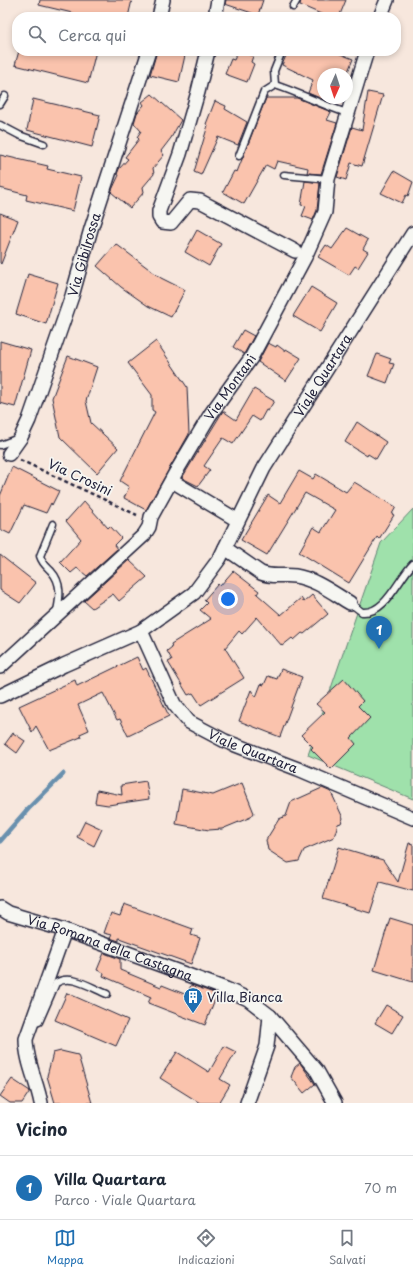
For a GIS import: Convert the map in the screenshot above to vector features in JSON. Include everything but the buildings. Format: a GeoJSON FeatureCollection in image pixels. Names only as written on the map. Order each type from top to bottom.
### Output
{"type":"FeatureCollection","features":[{"type":"Feature","properties":{"kind":"street"},"geometry":{"type":"LineString","coordinates":[[159,12],[163,0]]}},
{"type":"Feature","properties":{"kind":"street"},"geometry":{"type":"LineString","coordinates":[[216,12],[218,0]]}},
{"type":"Feature","properties":{"kind":"street"},"geometry":{"type":"LineString","coordinates":[[382,12],[387,0]]}},
{"type":"Feature","properties":{"kind":"street","name":"Via Gibilrossa"},"geometry":{"type":"LineString","coordinates":[[4,449],[21,437],[30,420],[72,296],[91,229],[147,56]]}},
{"type":"Feature","properties":{"kind":"street"},"geometry":{"type":"LineString","coordinates":[[207,56],[180,154],[159,211],[159,217],[165,223],[171,223],[190,200],[200,201],[295,251]]}},
{"type":"Feature","properties":{"kind":"street","name":"Via Montani"},"geometry":{"type":"LineString","coordinates":[[0,666],[29,639],[56,617],[144,535],[172,481],[210,415],[250,358],[305,258],[325,212],[328,179],[365,56]]}},
{"type":"Feature","properties":{"kind":"street","name":"Viale Quartara"},"geometry":{"type":"LineString","coordinates":[[0,696],[64,665],[141,631],[194,593],[225,548],[264,468],[413,233]]}},
{"type":"Feature","properties":{"kind":"street"},"geometry":{"type":"LineString","coordinates":[[172,481],[238,520]]}},
{"type":"Feature","properties":{"kind":"street"},"geometry":{"type":"LineString","coordinates":[[225,548],[261,573],[268,576],[294,576],[311,580],[350,603]]}},
{"type":"Feature","properties":{"kind":"street","name":"Viale Quartara"},"geometry":{"type":"LineString","coordinates":[[141,631],[174,704],[189,722],[225,741],[298,769],[413,818]]}},
{"type":"Feature","properties":{"kind":"street","name":"Via Romana della Castagna"},"geometry":{"type":"LineString","coordinates":[[3,912],[64,930],[226,989],[248,999],[270,1016],[317,1071],[335,1103]]}},
{"type":"Feature","properties":{"kind":"street"},"geometry":{"type":"LineString","coordinates":[[41,1103],[26,1039],[64,930]]}},
{"type":"Feature","properties":{"kind":"street"},"geometry":{"type":"LineString","coordinates":[[248,1103],[267,1046],[270,1016]]}},
{"type":"Feature","properties":{"kind":"lane"},"geometry":{"type":"LineString","coordinates":[[293,7],[297,0]]}},
{"type":"Feature","properties":{"kind":"lane"},"geometry":{"type":"LineString","coordinates":[[275,85],[274,71],[280,56]]}},
{"type":"Feature","properties":{"kind":"lane"},"geometry":{"type":"LineString","coordinates":[[275,85],[299,93],[324,106],[347,113]]}},
{"type":"Feature","properties":{"kind":"lane"},"geometry":{"type":"LineString","coordinates":[[238,156],[264,92],[275,85]]}},
{"type":"Feature","properties":{"kind":"lane"},"geometry":{"type":"LineString","coordinates":[[0,104],[5,96]]}},
{"type":"Feature","properties":{"kind":"lane"},"geometry":{"type":"LineString","coordinates":[[0,125],[20,135],[44,144]]}},
{"type":"Feature","properties":{"kind":"lane"},"geometry":{"type":"LineString","coordinates":[[284,175],[328,179]]}},
{"type":"Feature","properties":{"kind":"lane"},"geometry":{"type":"LineString","coordinates":[[54,524],[40,556],[42,563],[58,582],[60,596],[56,617]]}},
{"type":"Feature","properties":{"kind":"lane"},"geometry":{"type":"LineString","coordinates":[[350,603],[362,612],[375,611],[384,603],[405,572],[413,564]]}},
{"type":"Feature","properties":{"kind":"lane"},"geometry":{"type":"LineString","coordinates":[[33,1020],[39,1022],[56,983],[59,981],[72,980],[107,994]]}},
{"type":"Feature","properties":{"kind":"path","name":"Via Crosini"},"geometry":{"type":"LineString","coordinates":[[4,449],[150,521]]}},
{"type":"Feature","properties":{"kind":"green space"},"geometry":{"type":"Polygon","coordinates":[[[413,509],[413,799],[308,755],[381,543],[413,509]]]}},
{"type":"Feature","properties":{"kind":"waterway"},"geometry":{"type":"LineString","coordinates":[[0,841],[28,809],[63,774]]}},
{"type":"Feature","properties":{"kind":"place","name":"Villa Quartara"},"geometry":{"type":"Point","coordinates":[379,649]}},
{"type":"Feature","properties":{"kind":"place","name":"Villa Bianca"},"geometry":{"type":"Point","coordinates":[193,1014]}}]}
